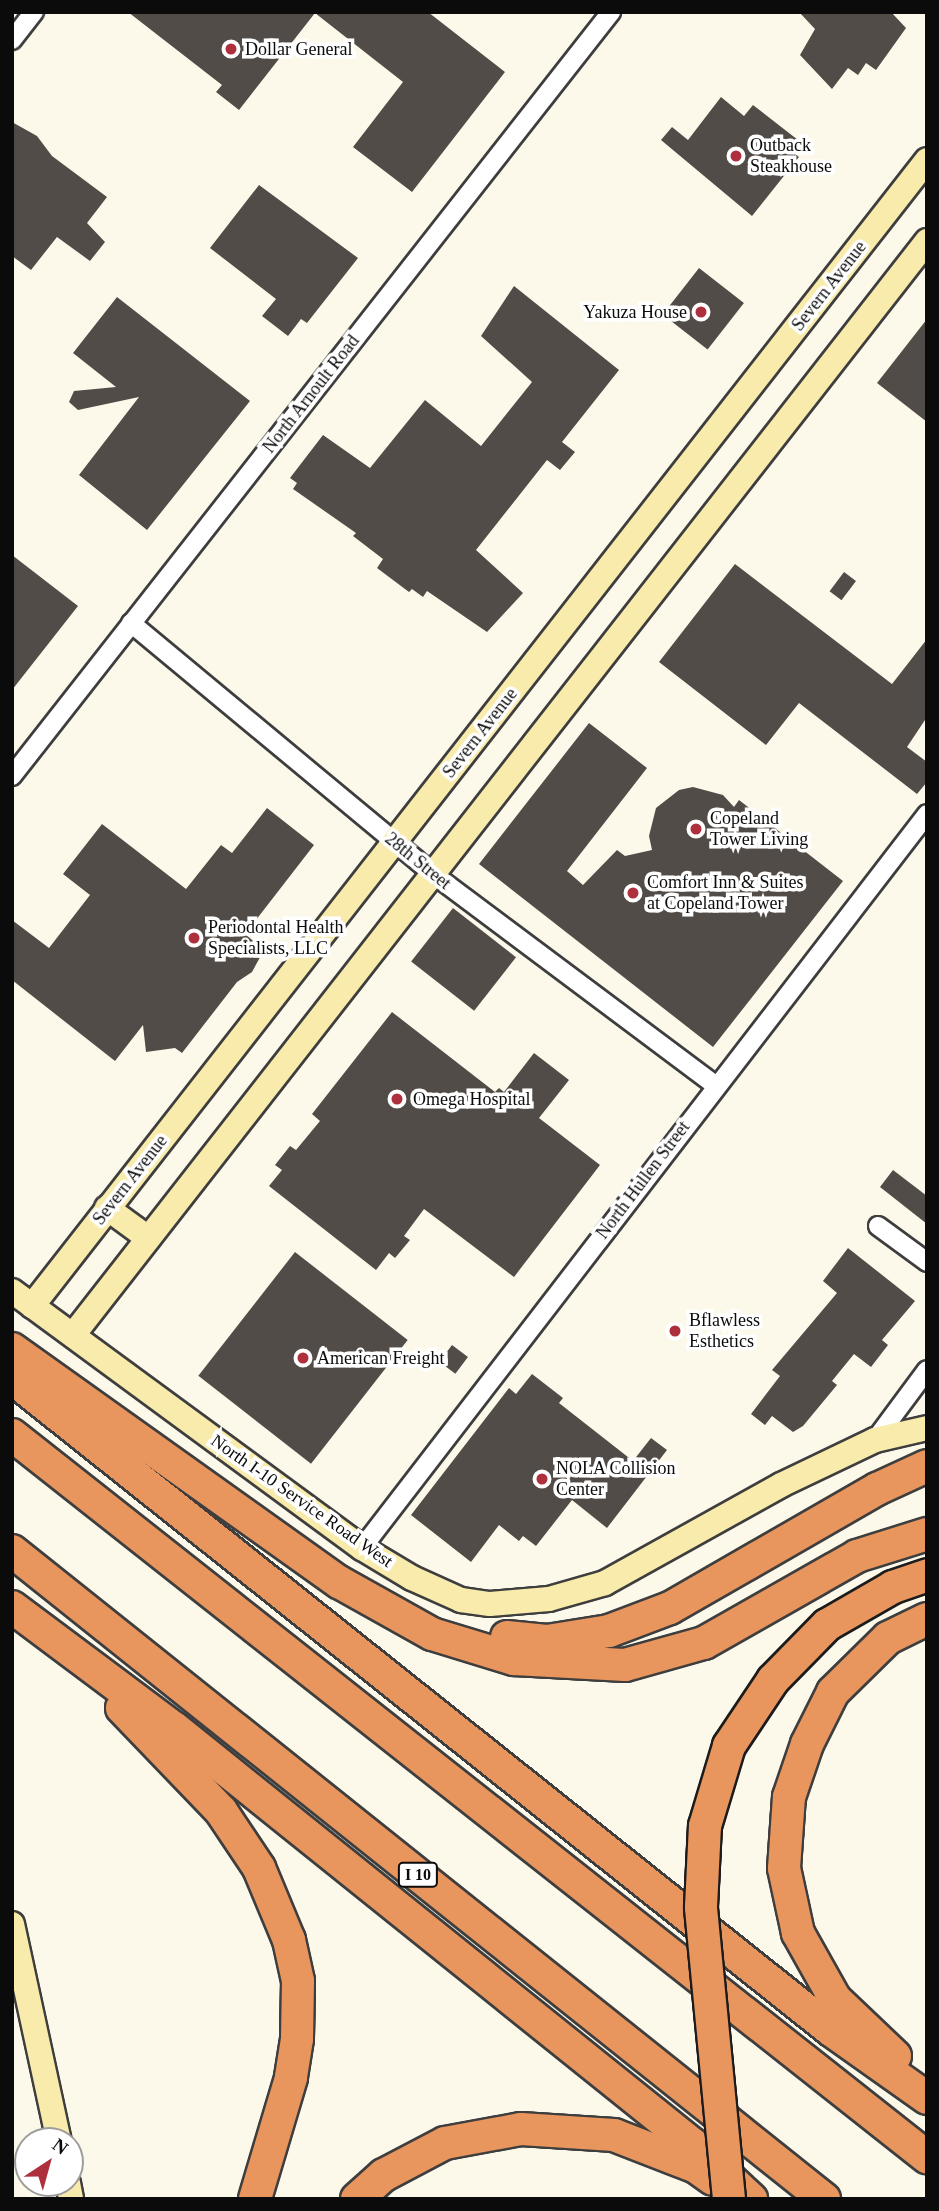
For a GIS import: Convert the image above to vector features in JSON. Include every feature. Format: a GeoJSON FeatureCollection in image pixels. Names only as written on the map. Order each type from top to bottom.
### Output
{"type":"FeatureCollection","features":[{"type":"Feature","properties":{"kind":"highway"},"geometry":{"type":"LineString","coordinates":[[12,1349],[248,1521],[340,1583],[432,1634],[514,1659],[568,1665],[625,1665],[704,1643],[857,1556],[927,1534]]}},
{"type":"Feature","properties":{"kind":"highway"},"geometry":{"type":"LineString","coordinates":[[12,1378],[831,2030],[927,2098]]}},
{"type":"Feature","properties":{"kind":"highway"},"geometry":{"type":"LineString","coordinates":[[12,1435],[927,2157]]}},
{"type":"Feature","properties":{"kind":"highway"},"geometry":{"type":"LineString","coordinates":[[432,1634],[461,1631],[547,1641],[609,1631],[670,1608],[877,1489],[927,1466]]}},
{"type":"Feature","properties":{"kind":"highway","name":"I 10"},"geometry":{"type":"LineString","coordinates":[[12,1551],[824,2199]]}},
{"type":"Feature","properties":{"kind":"highway"},"geometry":{"type":"LineString","coordinates":[[729,2199],[701,1907],[705,1826],[729,1746],[773,1680],[827,1625],[893,1587],[927,1575]]}},
{"type":"Feature","properties":{"kind":"highway"},"geometry":{"type":"LineString","coordinates":[[12,1606],[260,1797],[692,2144],[751,2199]]}},
{"type":"Feature","properties":{"kind":"highway"},"geometry":{"type":"LineString","coordinates":[[927,1619],[888,1638],[833,1692],[807,1744],[789,1797],[784,1868],[799,1933],[835,1999],[927,2086]]}},
{"type":"Feature","properties":{"kind":"highway"},"geometry":{"type":"LineString","coordinates":[[63,1646],[221,1811],[259,1868],[289,1940],[298,1981],[297,2039],[292,2078],[255,2199]]}},
{"type":"Feature","properties":{"kind":"highway"},"geometry":{"type":"LineString","coordinates":[[357,2199],[384,2175],[445,2143],[521,2129],[614,2135],[696,2168],[741,2199]]}},
{"type":"Feature","properties":{"kind":"street"},"geometry":{"type":"LineString","coordinates":[[12,40],[34,12]]}},
{"type":"Feature","properties":{"kind":"street","name":"North Arnoult Road"},"geometry":{"type":"LineString","coordinates":[[12,776],[611,12]]}},
{"type":"Feature","properties":{"kind":"street","name":"Severn Avenue"},"geometry":{"type":"LineString","coordinates":[[32,1306],[927,160]]}},
{"type":"Feature","properties":{"kind":"street"},"geometry":{"type":"LineString","coordinates":[[73,1335],[927,241]]}},
{"type":"Feature","properties":{"kind":"street","name":"28th Street"},"geometry":{"type":"LineString","coordinates":[[131,623],[433,874],[715,1085]]}},
{"type":"Feature","properties":{"kind":"street","name":"North Hullen Street"},"geometry":{"type":"LineString","coordinates":[[362,1548],[715,1085],[927,814]]}},
{"type":"Feature","properties":{"kind":"street"},"geometry":{"type":"LineString","coordinates":[[107,1208],[148,1238]]}},
{"type":"Feature","properties":{"kind":"street"},"geometry":{"type":"LineString","coordinates":[[878,1226],[927,1262]]}},
{"type":"Feature","properties":{"kind":"street","name":"North I-10 Service Road West"},"geometry":{"type":"LineString","coordinates":[[12,1291],[362,1548],[412,1578],[461,1600],[490,1604],[549,1599],[605,1583],[781,1485],[875,1440],[927,1428]]}},
{"type":"Feature","properties":{"kind":"street"},"geometry":{"type":"LineString","coordinates":[[875,1440],[927,1370]]}},
{"type":"Feature","properties":{"kind":"street"},"geometry":{"type":"LineString","coordinates":[[12,1924],[19,1994],[55,2127]]}},
{"type":"Feature","properties":{"kind":"building"},"geometry":{"type":"Polygon","coordinates":[[[128,12],[428,12],[505,72],[412,192],[353,147],[403,82],[315,13],[239,110],[216,92],[222,85],[128,12]]]}},
{"type":"Feature","properties":{"kind":"building"},"geometry":{"type":"Polygon","coordinates":[[[799,12],[891,12],[906,28],[876,70],[866,63],[858,75],[848,68],[832,89],[800,55],[815,29],[799,12]]]}},
{"type":"Feature","properties":{"kind":"building","name":"Outback Steakhouse"},"geometry":{"type":"Polygon","coordinates":[[[721,97],[744,116],[753,105],[798,140],[790,150],[799,157],[752,216],[661,140],[672,127],[688,140],[721,97]]]}},
{"type":"Feature","properties":{"kind":"building"},"geometry":{"type":"Polygon","coordinates":[[[12,122],[37,136],[52,156],[107,197],[87,223],[105,242],[90,261],[57,237],[31,270],[12,256],[12,122]]]}},
{"type":"Feature","properties":{"kind":"building"},"geometry":{"type":"Polygon","coordinates":[[[259,185],[358,258],[307,323],[301,319],[288,336],[262,316],[276,299],[210,248],[259,185]]]}},
{"type":"Feature","properties":{"kind":"building","name":"Yakuza House"},"geometry":{"type":"Polygon","coordinates":[[[699,268],[744,303],[708,350],[663,314],[699,268]]]}},
{"type":"Feature","properties":{"kind":"building"},"geometry":{"type":"Polygon","coordinates":[[[514,286],[619,370],[562,442],[575,452],[560,470],[547,460],[476,550],[523,593],[487,632],[427,591],[423,597],[412,589],[409,592],[377,568],[383,559],[353,536],[356,533],[293,489],[297,483],[290,478],[323,435],[370,468],[425,400],[481,446],[532,382],[481,336],[514,286]]]}},
{"type":"Feature","properties":{"kind":"building"},"geometry":{"type":"Polygon","coordinates":[[[117,297],[250,401],[147,530],[79,475],[139,397],[78,410],[69,402],[74,391],[116,387],[73,353],[117,297]]]}},
{"type":"Feature","properties":{"kind":"building"},"geometry":{"type":"Polygon","coordinates":[[[927,319],[927,422],[877,383],[927,319]]]}},
{"type":"Feature","properties":{"kind":"building"},"geometry":{"type":"Polygon","coordinates":[[[12,555],[78,606],[12,690],[12,555]]]}},
{"type":"Feature","properties":{"kind":"building"},"geometry":{"type":"Polygon","coordinates":[[[735,564],[892,684],[927,639],[927,717],[907,747],[927,762],[927,782],[917,794],[799,703],[766,745],[659,662],[735,564]]]}},
{"type":"Feature","properties":{"kind":"building"},"geometry":{"type":"Polygon","coordinates":[[[844,572],[856,581],[842,600],[830,591],[844,572]]]}},
{"type":"Feature","properties":{"kind":"building"},"geometry":{"type":"Polygon","coordinates":[[[589,723],[647,768],[567,871],[583,885],[617,850],[625,856],[652,850],[649,836],[656,808],[679,790],[693,787],[723,795],[734,807],[739,800],[843,881],[713,1047],[479,864],[589,723]]]}},
{"type":"Feature","properties":{"kind":"building"},"geometry":{"type":"Polygon","coordinates":[[[267,808],[314,845],[245,934],[264,950],[252,972],[237,982],[182,1053],[175,1048],[146,1052],[143,1025],[115,1061],[12,980],[12,920],[49,948],[90,895],[63,874],[102,824],[186,889],[221,845],[232,853],[267,808]]]}},
{"type":"Feature","properties":{"kind":"building"},"geometry":{"type":"Polygon","coordinates":[[[453,908],[516,957],[474,1011],[411,962],[453,908]]]}},
{"type":"Feature","properties":{"kind":"building"},"geometry":{"type":"Polygon","coordinates":[[[392,1012],[495,1092],[499,1088],[504,1092],[534,1053],[569,1080],[539,1118],[600,1165],[514,1277],[424,1209],[404,1236],[410,1240],[395,1258],[389,1253],[376,1270],[269,1186],[282,1170],[275,1165],[290,1146],[296,1150],[320,1121],[312,1114],[392,1012]]]}},
{"type":"Feature","properties":{"kind":"building"},"geometry":{"type":"Polygon","coordinates":[[[893,1170],[927,1196],[927,1224],[880,1187],[893,1170]]]}},
{"type":"Feature","properties":{"kind":"building"},"geometry":{"type":"Polygon","coordinates":[[[848,1248],[915,1301],[882,1340],[888,1345],[871,1367],[854,1354],[832,1381],[837,1385],[803,1426],[793,1432],[772,1416],[765,1425],[751,1414],[780,1376],[772,1370],[837,1293],[823,1281],[848,1248]]]}},
{"type":"Feature","properties":{"kind":"building","name":"American Freight"},"geometry":{"type":"Polygon","coordinates":[[[295,1252],[408,1340],[311,1464],[198,1376],[295,1252]]]}},
{"type":"Feature","properties":{"kind":"building"},"geometry":{"type":"Polygon","coordinates":[[[452,1345],[468,1357],[455,1374],[439,1362],[452,1345]]]}},
{"type":"Feature","properties":{"kind":"building","name":"NOLA Collision Center"},"geometry":{"type":"Polygon","coordinates":[[[532,1374],[563,1398],[559,1403],[633,1461],[651,1438],[667,1450],[607,1528],[572,1500],[536,1546],[523,1536],[519,1541],[499,1525],[471,1562],[411,1515],[509,1388],[516,1394],[532,1374]]]}},
{"type":"Feature","properties":{"kind":"place","name":"Dollar General"},"geometry":{"type":"Point","coordinates":[231,49]}},
{"type":"Feature","properties":{"kind":"place","name":"Outback Steakhouse"},"geometry":{"type":"Point","coordinates":[736,156]}},
{"type":"Feature","properties":{"kind":"place","name":"Yakuza House"},"geometry":{"type":"Point","coordinates":[701,312]}},
{"type":"Feature","properties":{"kind":"place","name":"Copeland Tower Living"},"geometry":{"type":"Point","coordinates":[696,829]}},
{"type":"Feature","properties":{"kind":"place","name":"Comfort Inn & Suites at Copeland Tower"},"geometry":{"type":"Point","coordinates":[633,893]}},
{"type":"Feature","properties":{"kind":"place","name":"Periodontal Health Specialists, LLC"},"geometry":{"type":"Point","coordinates":[194,938]}},
{"type":"Feature","properties":{"kind":"place","name":"Omega Hospital"},"geometry":{"type":"Point","coordinates":[397,1099]}},
{"type":"Feature","properties":{"kind":"place","name":"Bflawless Esthetics"},"geometry":{"type":"Point","coordinates":[675,1331]}},
{"type":"Feature","properties":{"kind":"place","name":"American Freight"},"geometry":{"type":"Point","coordinates":[303,1358]}},
{"type":"Feature","properties":{"kind":"place","name":"NOLA Collision Center"},"geometry":{"type":"Point","coordinates":[542,1479]}}]}
